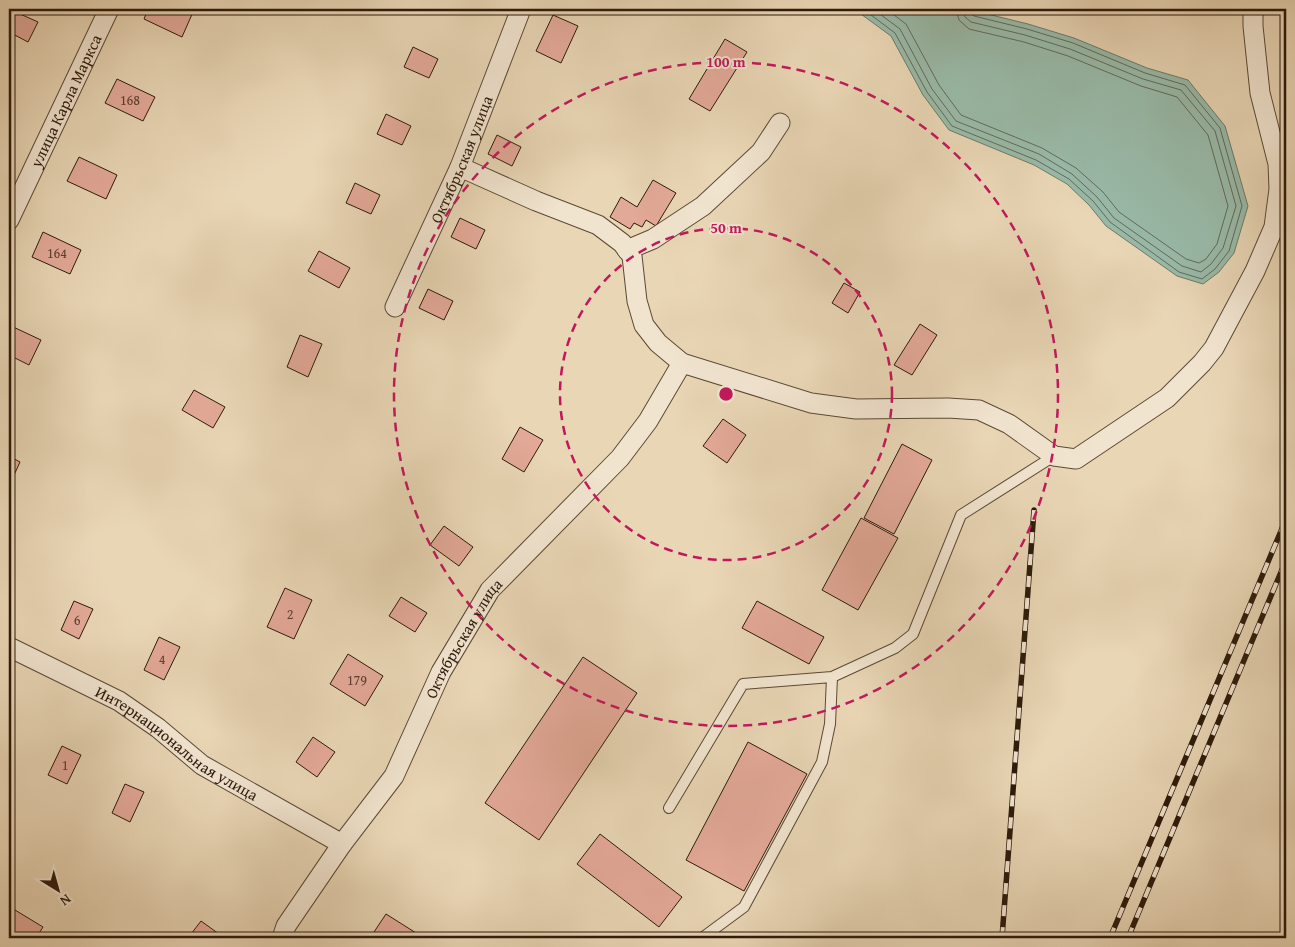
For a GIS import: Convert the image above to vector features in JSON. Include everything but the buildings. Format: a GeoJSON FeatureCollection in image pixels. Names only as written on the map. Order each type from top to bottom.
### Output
{"type":"FeatureCollection","features":[{"type":"Feature","properties":{"kind":"street","name":"улица Карла Маркса"},"geometry":{"type":"LineString","coordinates":[[9,220],[109,9]]}},
{"type":"Feature","properties":{"kind":"street","name":"Октябрьская улица"},"geometry":{"type":"LineString","coordinates":[[395,307],[460,167],[520,9]]}},
{"type":"Feature","properties":{"kind":"street"},"geometry":{"type":"LineString","coordinates":[[460,167],[536,201],[598,224],[622,244],[632,256],[637,301],[644,325],[658,343],[682,363],[811,402],[856,409],[948,408],[979,410],[1009,424],[1054,456],[1076,459],[1167,398],[1202,363],[1214,348],[1255,271],[1274,227],[1280,189],[1278,164],[1260,93],[1253,26],[1254,9]]}},
{"type":"Feature","properties":{"kind":"street"},"geometry":{"type":"LineString","coordinates":[[627,250],[653,239],[703,206],[762,152],[780,124]]}},
{"type":"Feature","properties":{"kind":"street","name":"Октябрьская улица"},"geometry":{"type":"LineString","coordinates":[[282,938],[286,926],[342,844],[394,776],[441,672],[490,590],[620,458],[648,421],[682,363]]}},
{"type":"Feature","properties":{"kind":"street","name":"Интернациональная улица"},"geometry":{"type":"LineString","coordinates":[[9,647],[119,701],[158,728],[202,765],[342,844]]}},
{"type":"Feature","properties":{"kind":"lane"},"geometry":{"type":"LineString","coordinates":[[669,808],[743,684],[832,677],[896,648],[912,634],[961,515],[1054,456]]}},
{"type":"Feature","properties":{"kind":"lane"},"geometry":{"type":"LineString","coordinates":[[702,938],[744,907],[822,762],[830,724],[832,677]]}},
{"type":"Feature","properties":{"kind":"water"},"geometry":{"type":"Polygon","coordinates":[[[854,9],[967,9],[1074,38],[1147,68],[1188,80],[1225,126],[1248,206],[1234,253],[1219,272],[1203,284],[1177,276],[1106,226],[1089,205],[1067,184],[1034,165],[949,130],[923,95],[891,36],[854,9]]]}},
{"type":"Feature","properties":{"kind":"railway"},"geometry":{"type":"LineString","coordinates":[[1002,938],[1034,510]]}},
{"type":"Feature","properties":{"kind":"railway"},"geometry":{"type":"LineString","coordinates":[[1110,938],[1286,519]]}},
{"type":"Feature","properties":{"kind":"railway"},"geometry":{"type":"LineString","coordinates":[[1128,938],[1286,560]]}}]}
